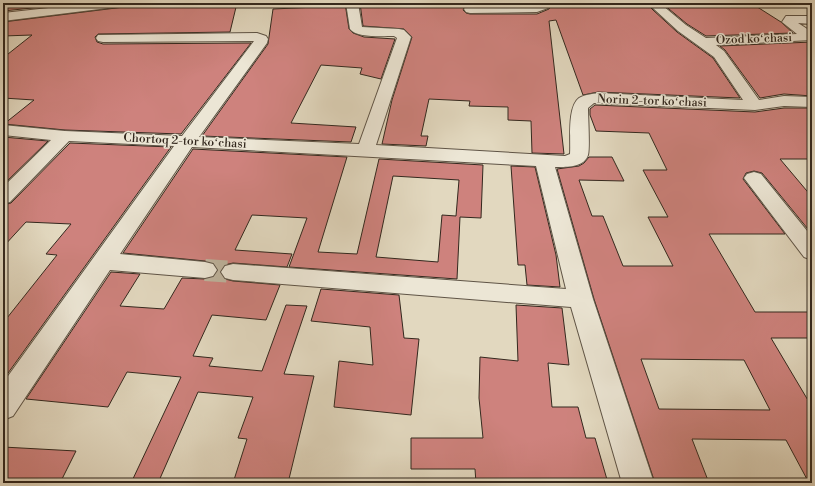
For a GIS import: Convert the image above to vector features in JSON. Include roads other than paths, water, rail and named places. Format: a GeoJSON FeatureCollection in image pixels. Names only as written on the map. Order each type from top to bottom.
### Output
{"type":"FeatureCollection","features":[{"type":"Feature","properties":{"kind":"street"},"geometry":{"type":"LineString","coordinates":[[3,17],[124,3]]}},
{"type":"Feature","properties":{"kind":"street"},"geometry":{"type":"LineString","coordinates":[[352,3],[356,29],[358,31],[394,32],[399,33],[404,37],[366,150]]}},
{"type":"Feature","properties":{"kind":"street"},"geometry":{"type":"LineString","coordinates":[[470,9],[538,8],[544,6],[542,3]]}},
{"type":"Feature","properties":{"kind":"street"},"geometry":{"type":"LineString","coordinates":[[658,7],[682,28],[703,42]]}},
{"type":"Feature","properties":{"kind":"street","name":"Ozod koʻchasi"},"geometry":{"type":"LineString","coordinates":[[811,38],[789,23],[788,20],[812,20]]}},
{"type":"Feature","properties":{"kind":"street"},"geometry":{"type":"LineString","coordinates":[[3,407],[187,141],[260,43],[261,39],[257,37],[103,38]]}},
{"type":"Feature","properties":{"kind":"street","name":"Ozod koʻchasi"},"geometry":{"type":"LineString","coordinates":[[703,42],[811,38]]}},
{"type":"Feature","properties":{"kind":"street","name":"Ozod koʻchasi"},"geometry":{"type":"LineString","coordinates":[[703,42],[719,54],[755,105]]}},
{"type":"Feature","properties":{"kind":"street","name":"Norin 2-tor koʻchasi"},"geometry":{"type":"LineString","coordinates":[[544,162],[566,162],[576,159],[579,155],[580,108],[588,99],[598,98],[755,105],[784,101],[812,102]]}},
{"type":"Feature","properties":{"kind":"street","name":"Chortoq 2-tor koʻchasi"},"geometry":{"type":"LineString","coordinates":[[3,130],[65,136],[366,150],[544,162]]}},
{"type":"Feature","properties":{"kind":"street"},"geometry":{"type":"LineString","coordinates":[[3,198],[65,136]]}},
{"type":"Feature","properties":{"kind":"street"},"geometry":{"type":"LineString","coordinates":[[544,162],[581,299],[638,483]]}},
{"type":"Feature","properties":{"kind":"street"},"geometry":{"type":"LineString","coordinates":[[754,178],[812,252]]}},
{"type":"Feature","properties":{"kind":"street"},"geometry":{"type":"LineString","coordinates":[[104,261],[205,270]]}},
{"type":"Feature","properties":{"kind":"street"},"geometry":{"type":"LineString","coordinates":[[232,272],[581,299]]}},
{"type":"Feature","properties":{"kind":"tunnel"},"geometry":{"type":"LineString","coordinates":[[205,270],[233,272]]}}]}
